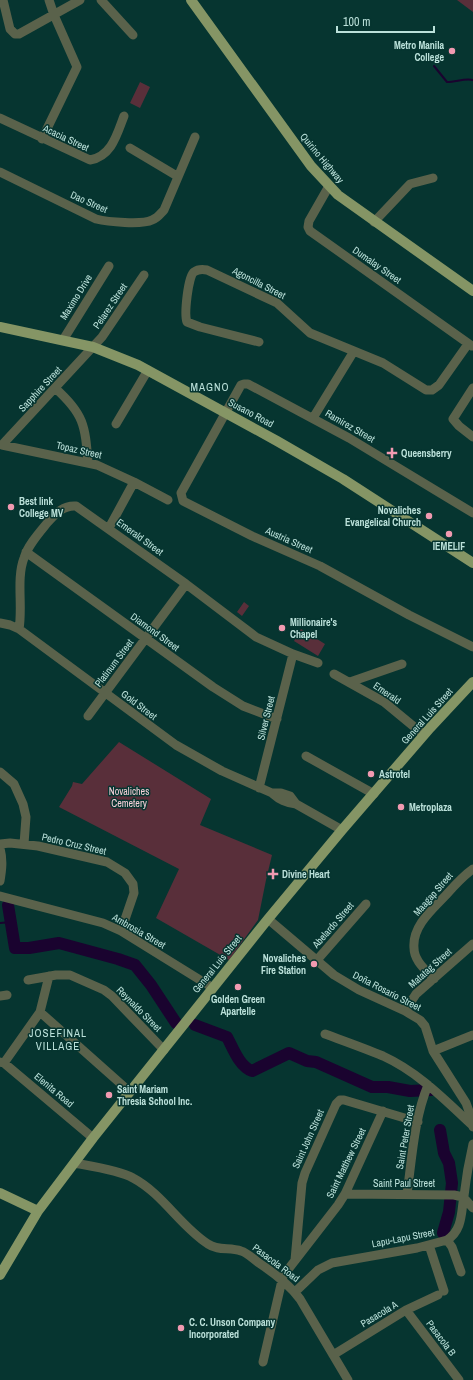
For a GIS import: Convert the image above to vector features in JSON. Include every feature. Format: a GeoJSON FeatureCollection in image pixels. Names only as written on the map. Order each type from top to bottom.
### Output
{"type":"FeatureCollection","features":[{"type":"Feature","properties":{"kind":"main road","name":"Quirino Highway"},"geometry":{"type":"LineString","coordinates":[[191,0],[311,166],[338,196],[473,291]]}},
{"type":"Feature","properties":{"kind":"main road","name":"Susano Road"},"geometry":{"type":"LineString","coordinates":[[0,327],[93,347],[138,365],[343,479],[473,563]]}},
{"type":"Feature","properties":{"kind":"main road","name":"General Luis Street"},"geometry":{"type":"LineString","coordinates":[[0,1275],[38,1211],[92,1138],[268,919],[342,830],[424,735],[473,682]]}},
{"type":"Feature","properties":{"kind":"main road"},"geometry":{"type":"LineString","coordinates":[[0,1193],[38,1211]]}},
{"type":"Feature","properties":{"kind":"street"},"geometry":{"type":"LineString","coordinates":[[2,0],[10,29],[15,34],[19,34],[80,0]]}},
{"type":"Feature","properties":{"kind":"street"},"geometry":{"type":"LineString","coordinates":[[42,139],[77,67],[49,0]]}},
{"type":"Feature","properties":{"kind":"street"},"geometry":{"type":"LineString","coordinates":[[101,0],[133,35]]}},
{"type":"Feature","properties":{"kind":"street","name":"Acacia Street"},"geometry":{"type":"LineString","coordinates":[[0,118],[42,139],[90,160],[97,159],[110,148],[117,136],[124,116]]}},
{"type":"Feature","properties":{"kind":"street","name":"Dao Street"},"geometry":{"type":"LineString","coordinates":[[0,172],[96,219],[105,222],[146,222],[158,217],[164,210],[177,176],[195,137]]}},
{"type":"Feature","properties":{"kind":"street"},"geometry":{"type":"LineString","coordinates":[[130,148],[177,176]]}},
{"type":"Feature","properties":{"kind":"street"},"geometry":{"type":"LineString","coordinates":[[374,222],[410,184],[433,178]]}},
{"type":"Feature","properties":{"kind":"street","name":"Dumalay Street"},"geometry":{"type":"LineString","coordinates":[[329,186],[309,221],[308,227],[310,231],[470,345]]}},
{"type":"Feature","properties":{"kind":"street","name":"Maximo Drive"},"geometry":{"type":"LineString","coordinates":[[63,340],[109,266]]}},
{"type":"Feature","properties":{"kind":"street","name":"Agoncilla Street"},"geometry":{"type":"LineString","coordinates":[[259,342],[192,325],[187,322],[185,316],[186,305],[193,273],[198,270],[207,270],[277,302],[310,333],[383,363],[423,389],[429,391],[435,388],[442,381],[470,345]]}},
{"type":"Feature","properties":{"kind":"street","name":"Pelarez Street"},"geometry":{"type":"LineString","coordinates":[[93,347],[102,337],[144,275]]}},
{"type":"Feature","properties":{"kind":"street","name":"Sapphire Street"},"geometry":{"type":"LineString","coordinates":[[2,445],[93,347]]}},
{"type":"Feature","properties":{"kind":"street"},"geometry":{"type":"LineString","coordinates":[[313,418],[354,351]]}},
{"type":"Feature","properties":{"kind":"street"},"geometry":{"type":"LineString","coordinates":[[116,424],[148,370]]}},
{"type":"Feature","properties":{"kind":"street","name":"Ramirez Street"},"geometry":{"type":"LineString","coordinates":[[225,413],[241,386],[248,384],[373,452],[473,513]]}},
{"type":"Feature","properties":{"kind":"street"},"geometry":{"type":"LineString","coordinates":[[55,388],[74,406],[80,415],[86,436],[88,462]]}},
{"type":"Feature","properties":{"kind":"street"},"geometry":{"type":"LineString","coordinates":[[473,388],[453,419],[458,426],[473,437]]}},
{"type":"Feature","properties":{"kind":"street","name":"Austria Street"},"geometry":{"type":"LineString","coordinates":[[225,413],[181,493],[183,501],[252,536],[320,566],[409,615],[473,647]]}},
{"type":"Feature","properties":{"kind":"street","name":"Topaz Street"},"geometry":{"type":"LineString","coordinates":[[2,445],[88,462],[106,468],[168,500]]}},
{"type":"Feature","properties":{"kind":"street"},"geometry":{"type":"LineString","coordinates":[[109,528],[134,482]]}},
{"type":"Feature","properties":{"kind":"street","name":"Emerald Street"},"geometry":{"type":"LineString","coordinates":[[19,629],[22,606],[21,571],[26,552],[52,518],[65,507],[70,505],[81,508],[256,637],[293,654],[318,663]]}},
{"type":"Feature","properties":{"kind":"street","name":"Diamond Street"},"geometry":{"type":"LineString","coordinates":[[26,552],[228,697],[255,712],[277,719]]}},
{"type":"Feature","properties":{"kind":"street","name":"Platinum Street"},"geometry":{"type":"LineString","coordinates":[[88,716],[186,584]]}},
{"type":"Feature","properties":{"kind":"street","name":"Gold Street"},"geometry":{"type":"LineString","coordinates":[[0,623],[19,629],[163,737],[192,756],[222,772],[259,788],[272,793],[281,793],[290,796],[296,804],[342,830]]}},
{"type":"Feature","properties":{"kind":"street","name":"Silver Street"},"geometry":{"type":"LineString","coordinates":[[259,788],[293,654]]}},
{"type":"Feature","properties":{"kind":"street"},"geometry":{"type":"LineString","coordinates":[[350,682],[402,664]]}},
{"type":"Feature","properties":{"kind":"street","name":"Emerald"},"geometry":{"type":"LineString","coordinates":[[334,674],[384,702],[424,735]]}},
{"type":"Feature","properties":{"kind":"street"},"geometry":{"type":"LineString","coordinates":[[306,756],[374,794]]}},
{"type":"Feature","properties":{"kind":"street"},"geometry":{"type":"LineString","coordinates":[[0,772],[14,784],[23,804],[26,817],[24,844]]}},
{"type":"Feature","properties":{"kind":"street","name":"Pedro Cruz Street"},"geometry":{"type":"LineString","coordinates":[[0,844],[24,844],[107,862],[125,873],[133,884],[134,893],[121,931]]}},
{"type":"Feature","properties":{"kind":"street"},"geometry":{"type":"LineString","coordinates":[[0,848],[2,857],[0,881]]}},
{"type":"Feature","properties":{"kind":"street","name":"Maagap Street"},"geometry":{"type":"LineString","coordinates":[[434,979],[417,960],[414,950],[414,939],[425,917],[465,875],[473,869]]}},
{"type":"Feature","properties":{"kind":"street","name":"Ambrosia Street"},"geometry":{"type":"LineString","coordinates":[[0,896],[103,923],[121,931],[213,988]]}},
{"type":"Feature","properties":{"kind":"street","name":"Abelardo Street"},"geometry":{"type":"LineString","coordinates":[[317,960],[366,904]]}},
{"type":"Feature","properties":{"kind":"street","name":"Doña Rosario Street"},"geometry":{"type":"LineString","coordinates":[[268,919],[334,975],[347,984],[405,1010],[420,1020],[425,1026],[432,1051],[466,1103],[472,1126]]}},
{"type":"Feature","properties":{"kind":"street","name":"Matatag Street"},"geometry":{"type":"LineString","coordinates":[[405,1010],[416,994],[473,944]]}},
{"type":"Feature","properties":{"kind":"street","name":"Reynaldo Street"},"geometry":{"type":"LineString","coordinates":[[28,980],[49,976],[70,975],[104,990],[112,996],[164,1050]]}},
{"type":"Feature","properties":{"kind":"street"},"geometry":{"type":"LineString","coordinates":[[2,1062],[40,1012],[49,976]]}},
{"type":"Feature","properties":{"kind":"street"},"geometry":{"type":"LineString","coordinates":[[40,1012],[130,1092]]}},
{"type":"Feature","properties":{"kind":"street"},"geometry":{"type":"LineString","coordinates":[[325,1034],[383,1056],[405,1069],[445,1099],[472,1126]]}},
{"type":"Feature","properties":{"kind":"street"},"geometry":{"type":"LineString","coordinates":[[432,1051],[473,1035]]}},
{"type":"Feature","properties":{"kind":"street","name":"Elenita Road"},"geometry":{"type":"LineString","coordinates":[[2,1062],[92,1138]]}},
{"type":"Feature","properties":{"kind":"street","name":"Saint Peter Street"},"geometry":{"type":"LineString","coordinates":[[406,1194],[418,1122],[423,1098],[428,1085]]}},
{"type":"Feature","properties":{"kind":"street","name":"Saint John Street"},"geometry":{"type":"LineString","coordinates":[[295,1260],[302,1183],[336,1104],[340,1100],[344,1100],[383,1111]]}},
{"type":"Feature","properties":{"kind":"street"},"geometry":{"type":"LineString","coordinates":[[383,1111],[418,1122]]}},
{"type":"Feature","properties":{"kind":"street","name":"Saint Matthew Street"},"geometry":{"type":"LineString","coordinates":[[282,1280],[283,1276],[329,1218],[345,1194],[383,1111]]}},
{"type":"Feature","properties":{"kind":"street","name":"Lapu-Lapu Street"},"geometry":{"type":"LineString","coordinates":[[295,1292],[318,1270],[332,1263],[429,1245],[447,1240],[455,1232],[460,1223],[463,1197],[473,1144]]}},
{"type":"Feature","properties":{"kind":"street","name":"Pasacola Road"},"geometry":{"type":"LineString","coordinates":[[74,1163],[124,1174],[132,1178],[153,1193],[200,1239],[210,1246],[240,1251],[282,1280],[295,1292],[348,1380]]}},
{"type":"Feature","properties":{"kind":"street","name":"Saint Paul Street"},"geometry":{"type":"LineString","coordinates":[[345,1194],[449,1194],[463,1197]]}},
{"type":"Feature","properties":{"kind":"street"},"geometry":{"type":"LineString","coordinates":[[463,1197],[473,1208]]}},
{"type":"Feature","properties":{"kind":"street"},"geometry":{"type":"LineString","coordinates":[[447,1240],[452,1247],[461,1272]]}},
{"type":"Feature","properties":{"kind":"street","name":"Pasacola A"},"geometry":{"type":"LineString","coordinates":[[333,1355],[406,1310],[441,1293],[429,1245]]}},
{"type":"Feature","properties":{"kind":"street"},"geometry":{"type":"LineString","coordinates":[[263,1362],[282,1280]]}},
{"type":"Feature","properties":{"kind":"street","name":"Pasacola B"},"geometry":{"type":"LineString","coordinates":[[406,1310],[459,1380]]}},
{"type":"Feature","properties":{"kind":"green space"},"geometry":{"type":"Polygon","coordinates":[[[457,0],[473,0],[473,12],[457,0]]]}},
{"type":"Feature","properties":{"kind":"green space"},"geometry":{"type":"Polygon","coordinates":[[[140,82],[150,87],[140,108],[130,103],[140,82]]]}},
{"type":"Feature","properties":{"kind":"green space"},"geometry":{"type":"Polygon","coordinates":[[[244,602],[249,606],[242,616],[237,612],[244,602]]]}},
{"type":"Feature","properties":{"kind":"green space"},"geometry":{"type":"Polygon","coordinates":[[[301,629],[325,644],[318,656],[294,641],[301,629]]]}},
{"type":"Feature","properties":{"kind":"green space","name":"Novaliches Cemetery"},"geometry":{"type":"Polygon","coordinates":[[[119,742],[211,799],[200,825],[272,855],[258,920],[229,960],[156,918],[179,869],[59,807],[73,782],[82,784],[119,742]]]}},
{"type":"Feature","properties":{"kind":"waterway"},"geometry":{"type":"LineString","coordinates":[[434,66],[447,82],[467,79],[473,80]]}},
{"type":"Feature","properties":{"kind":"waterway"},"geometry":{"type":"LineString","coordinates":[[8,905],[15,948],[29,948],[59,943],[135,965],[151,985],[176,1023]]}},
{"type":"Feature","properties":{"kind":"waterway"},"geometry":{"type":"LineString","coordinates":[[0,923],[12,922]]}},
{"type":"Feature","properties":{"kind":"waterway"},"geometry":{"type":"LineString","coordinates":[[195,1025],[227,1037],[240,1061],[247,1069],[252,1071],[289,1053],[307,1061],[316,1062],[372,1087],[388,1087],[410,1091],[431,1090]]}},
{"type":"Feature","properties":{"kind":"waterway"},"geometry":{"type":"LineString","coordinates":[[440,1130],[444,1153],[449,1163],[452,1183],[449,1212],[443,1233],[447,1238]]}},
{"type":"Feature","properties":{"kind":"place","name":"Metro Manila College"},"geometry":{"type":"Point","coordinates":[452,51]}},
{"type":"Feature","properties":{"kind":"place","name":"Queensberry"},"geometry":{"type":"Point","coordinates":[392,453]}},
{"type":"Feature","properties":{"kind":"place","name":"Best link College MV"},"geometry":{"type":"Point","coordinates":[11,507]}},
{"type":"Feature","properties":{"kind":"place","name":"Novaliches Evangelical Church"},"geometry":{"type":"Point","coordinates":[429,516]}},
{"type":"Feature","properties":{"kind":"place","name":"IEMELIF"},"geometry":{"type":"Point","coordinates":[449,534]}},
{"type":"Feature","properties":{"kind":"place","name":"Millionaire's Chapel"},"geometry":{"type":"Point","coordinates":[282,628]}},
{"type":"Feature","properties":{"kind":"place","name":"Astrotel"},"geometry":{"type":"Point","coordinates":[371,774]}},
{"type":"Feature","properties":{"kind":"place","name":"Metroplaza"},"geometry":{"type":"Point","coordinates":[401,807]}},
{"type":"Feature","properties":{"kind":"place","name":"Divine Heart"},"geometry":{"type":"Point","coordinates":[273,874]}},
{"type":"Feature","properties":{"kind":"place","name":"Novaliches Fire Station"},"geometry":{"type":"Point","coordinates":[314,964]}},
{"type":"Feature","properties":{"kind":"place","name":"Golden Green Apartelle"},"geometry":{"type":"Point","coordinates":[238,987]}},
{"type":"Feature","properties":{"kind":"place","name":"Saint Mariam Thresia School Inc."},"geometry":{"type":"Point","coordinates":[109,1095]}},
{"type":"Feature","properties":{"kind":"place","name":"C. C. Unson Company Incorporated"},"geometry":{"type":"Point","coordinates":[181,1328]}},
{"type":"Feature","properties":{"kind":"district","name":"MAGNO"},"geometry":{"type":"Point","coordinates":[210,387]}},
{"type":"Feature","properties":{"kind":"district","name":"JOSEFINAL VILLAGE"},"geometry":{"type":"Point","coordinates":[58,1039]}}]}
